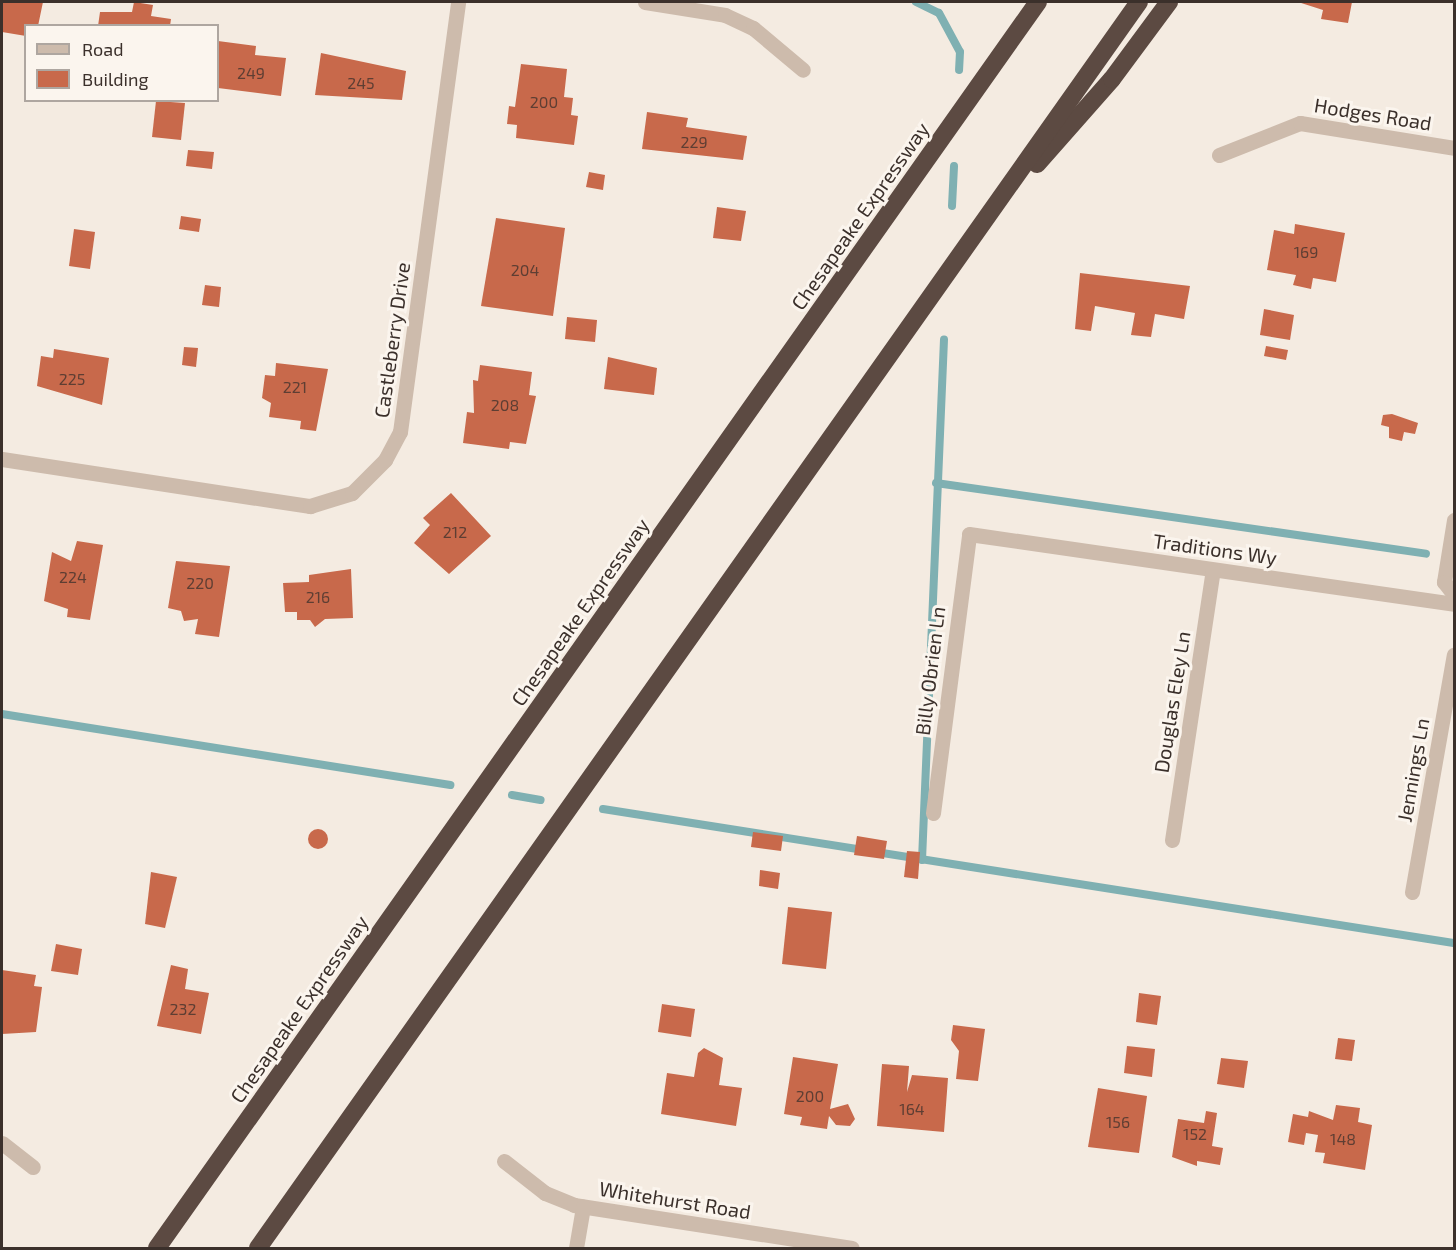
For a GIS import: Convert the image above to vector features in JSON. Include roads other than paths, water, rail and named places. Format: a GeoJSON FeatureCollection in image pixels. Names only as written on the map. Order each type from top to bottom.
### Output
{"type":"FeatureCollection","features":[{"type":"Feature","properties":{"kind":"highway"},"geometry":{"type":"LineString","coordinates":[[987,73],[1024,2]]}},
{"type":"Feature","properties":{"kind":"highway","name":"Chesapeake Expressway"},"geometry":{"type":"LineString","coordinates":[[157,1248],[1038,2]]}},
{"type":"Feature","properties":{"kind":"highway"},"geometry":{"type":"LineString","coordinates":[[258,1248],[1139,2]]}},
{"type":"Feature","properties":{"kind":"highway"},"geometry":{"type":"LineString","coordinates":[[978,230],[1112,79],[1169,2]]}},
{"type":"Feature","properties":{"kind":"street","name":"Castleberry Drive"},"geometry":{"type":"LineString","coordinates":[[2,459],[310,506],[352,493],[385,460],[400,432],[458,2]]}},
{"type":"Feature","properties":{"kind":"street"},"geometry":{"type":"LineString","coordinates":[[645,2],[725,15],[753,28],[803,70]]}},
{"type":"Feature","properties":{"kind":"street","name":"Hodges Road"},"geometry":{"type":"LineString","coordinates":[[1219,155],[1300,123],[1455,148]]}},
{"type":"Feature","properties":{"kind":"street"},"geometry":{"type":"LineString","coordinates":[[1455,520],[1444,582],[1455,595]]}},
{"type":"Feature","properties":{"kind":"street","name":"Traditions Wy"},"geometry":{"type":"LineString","coordinates":[[969,534],[1455,604]]}},
{"type":"Feature","properties":{"kind":"street","name":"Billy Obrien Ln"},"geometry":{"type":"LineString","coordinates":[[933,813],[969,534]]}},
{"type":"Feature","properties":{"kind":"street","name":"Douglas Eley Ln"},"geometry":{"type":"LineString","coordinates":[[1172,840],[1213,570]]}},
{"type":"Feature","properties":{"kind":"street","name":"Jennings Ln"},"geometry":{"type":"LineString","coordinates":[[1412,892],[1455,655]]}},
{"type":"Feature","properties":{"kind":"street"},"geometry":{"type":"LineString","coordinates":[[2,1143],[33,1167]]}},
{"type":"Feature","properties":{"kind":"street","name":"Whitehurst Road"},"geometry":{"type":"LineString","coordinates":[[504,1161],[544,1193],[583,1207],[852,1248]]}},
{"type":"Feature","properties":{"kind":"street"},"geometry":{"type":"LineString","coordinates":[[576,1248],[583,1207]]}},
{"type":"Feature","properties":{"kind":"waterway"},"geometry":{"type":"LineString","coordinates":[[916,2],[939,13],[960,52],[959,70]]}},
{"type":"Feature","properties":{"kind":"waterway"},"geometry":{"type":"LineString","coordinates":[[952,206],[954,166]]}},
{"type":"Feature","properties":{"kind":"waterway"},"geometry":{"type":"LineString","coordinates":[[922,860],[944,339]]}},
{"type":"Feature","properties":{"kind":"waterway"},"geometry":{"type":"LineString","coordinates":[[936,483],[1426,554]]}},
{"type":"Feature","properties":{"kind":"waterway"},"geometry":{"type":"LineString","coordinates":[[2,714],[450,785]]}},
{"type":"Feature","properties":{"kind":"waterway"},"geometry":{"type":"LineString","coordinates":[[512,795],[541,800]]}},
{"type":"Feature","properties":{"kind":"waterway"},"geometry":{"type":"LineString","coordinates":[[603,809],[1454,943]]}}]}
